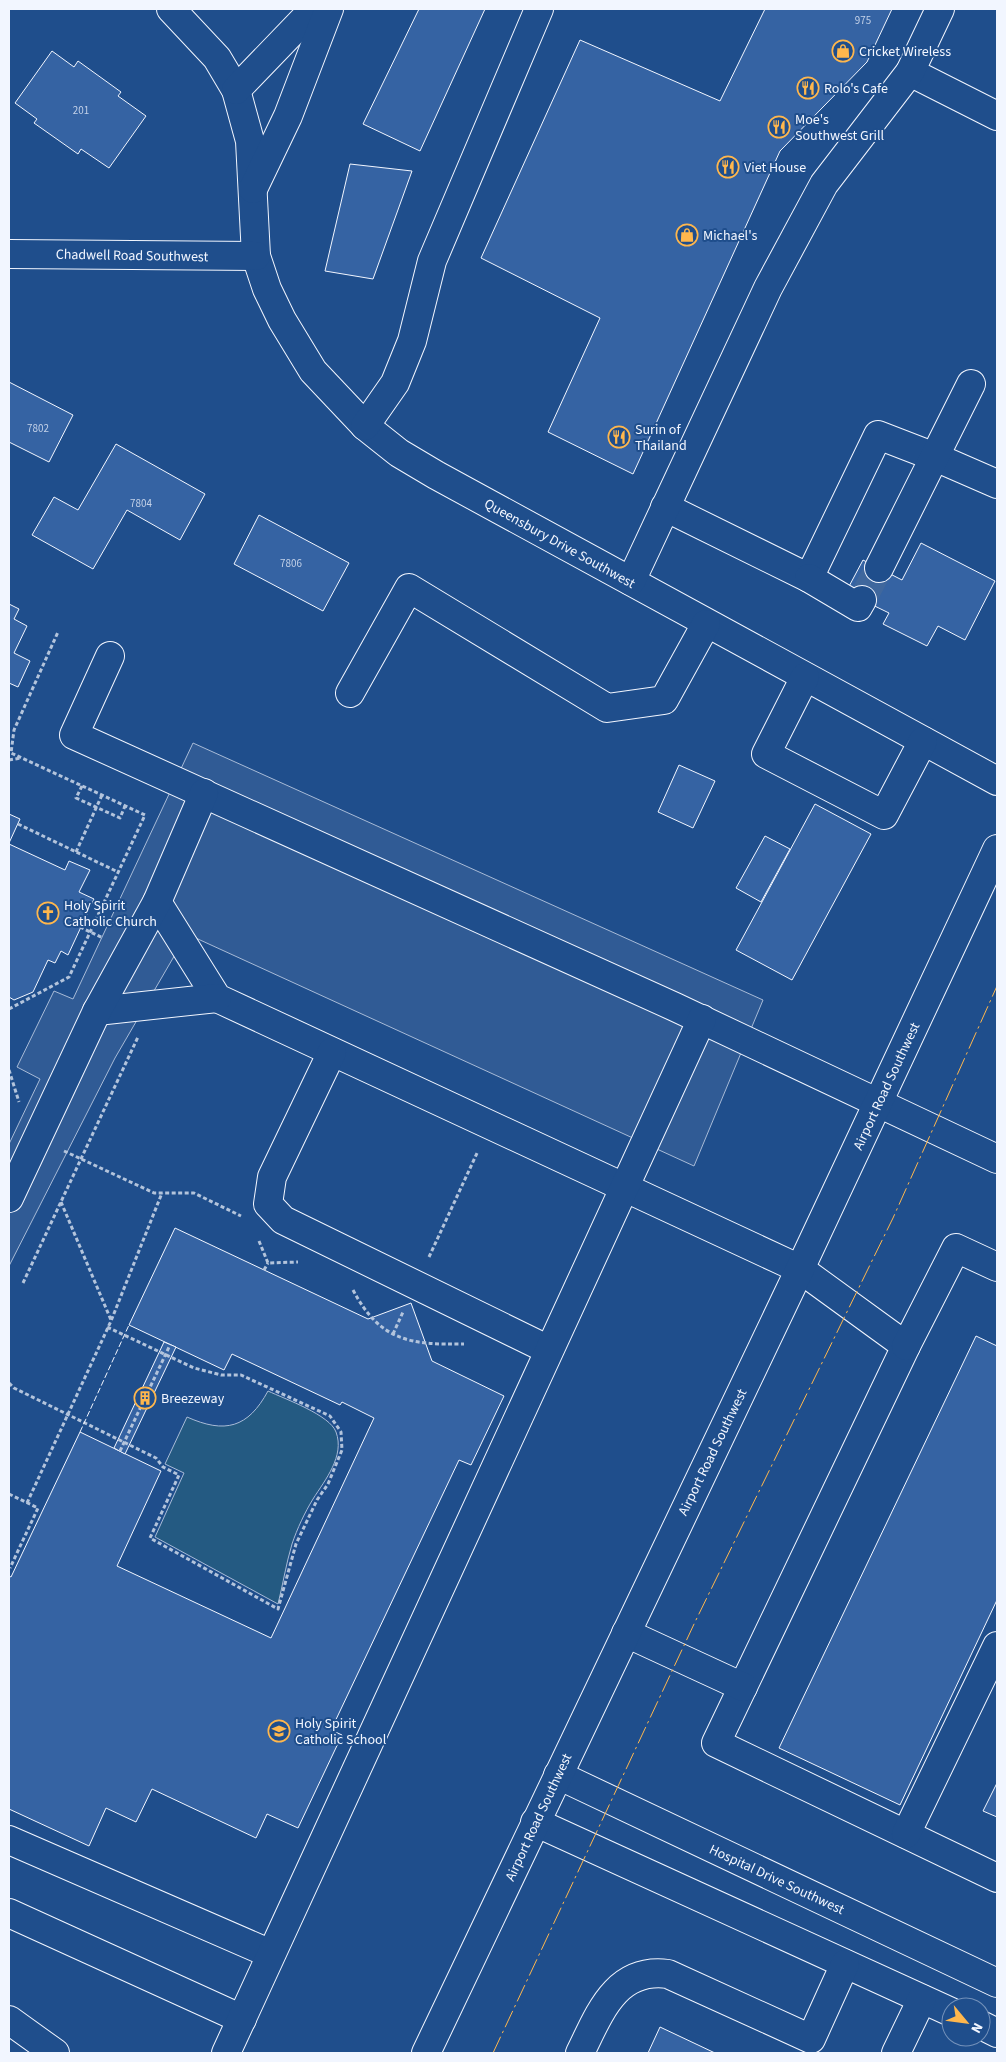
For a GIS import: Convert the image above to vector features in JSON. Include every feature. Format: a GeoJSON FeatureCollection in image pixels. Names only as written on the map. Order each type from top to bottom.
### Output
{"type":"FeatureCollection","features":[{"type":"Feature","properties":{"kind":"street","name":"Queensbury Drive Southwest"},"geometry":{"type":"LineString","coordinates":[[172,9],[217,58],[236,90],[250,141],[256,256],[267,289],[278,312],[313,371],[365,426],[399,453],[436,475],[706,624],[997,781]]}},
{"type":"Feature","properties":{"kind":"street"},"geometry":{"type":"LineString","coordinates":[[236,90],[314,9]]}},
{"type":"Feature","properties":{"kind":"street","name":"Queensbury Drive Southwest"},"geometry":{"type":"LineString","coordinates":[[252,190],[288,116],[329,9]]}},
{"type":"Feature","properties":{"kind":"street"},"geometry":{"type":"LineString","coordinates":[[365,426],[395,383],[412,341],[432,261],[539,9]]}},
{"type":"Feature","properties":{"kind":"street"},"geometry":{"type":"LineString","coordinates":[[631,581],[768,288],[824,184],[910,72],[940,9]]}},
{"type":"Feature","properties":{"kind":"street"},"geometry":{"type":"LineString","coordinates":[[910,72],[997,116]]}},
{"type":"Feature","properties":{"kind":"street","name":"Chadwell Road Southwest"},"geometry":{"type":"LineString","coordinates":[[9,254],[256,256]]}},
{"type":"Feature","properties":{"kind":"street"},"geometry":{"type":"LineString","coordinates":[[878,568],[971,384]]}},
{"type":"Feature","properties":{"kind":"street"},"geometry":{"type":"LineString","coordinates":[[808,578],[878,435],[997,484]]}},
{"type":"Feature","properties":{"kind":"street"},"geometry":{"type":"LineString","coordinates":[[665,507],[808,578],[858,607],[862,600]]}},
{"type":"Feature","properties":{"kind":"street"},"geometry":{"type":"LineString","coordinates":[[350,693],[409,588],[607,708],[664,700],[706,624]]}},
{"type":"Feature","properties":{"kind":"street"},"geometry":{"type":"LineString","coordinates":[[110,656],[74,735],[702,1019],[997,1159]]}},
{"type":"Feature","properties":{"kind":"street"},"geometry":{"type":"LineString","coordinates":[[805,677],[766,754],[884,815],[923,741]]}},
{"type":"Feature","properties":{"kind":"street"},"geometry":{"type":"LineString","coordinates":[[9,1198],[97,1010],[157,902],[204,793]]}},
{"type":"Feature","properties":{"kind":"street","name":"Airport Road Southwest"},"geometry":{"type":"LineString","coordinates":[[426,2053],[800,1269],[997,849]]}},
{"type":"Feature","properties":{"kind":"street"},"geometry":{"type":"LineString","coordinates":[[157,902],[217,998]]}},
{"type":"Feature","properties":{"kind":"street"},"geometry":{"type":"LineString","coordinates":[[97,1010],[217,998],[800,1269],[906,1346]]}},
{"type":"Feature","properties":{"kind":"street"},"geometry":{"type":"LineString","coordinates":[[226,2053],[702,1019]]}},
{"type":"Feature","properties":{"kind":"street"},"geometry":{"type":"LineString","coordinates":[[332,1052],[272,1177],[268,1204],[283,1220],[549,1350]]}},
{"type":"Feature","properties":{"kind":"street"},"geometry":{"type":"LineString","coordinates":[[997,1267],[956,1248],[906,1346],[716,1743],[997,1878]]}},
{"type":"Feature","properties":{"kind":"street"},"geometry":{"type":"LineString","coordinates":[[626,1633],[743,1687]]}},
{"type":"Feature","properties":{"kind":"street"},"geometry":{"type":"LineString","coordinates":[[906,1834],[997,1646]]}},
{"type":"Feature","properties":{"kind":"street","name":"Hospital Drive Southwest"},"geometry":{"type":"LineString","coordinates":[[558,1775],[997,1983]]}},
{"type":"Feature","properties":{"kind":"street"},"geometry":{"type":"LineString","coordinates":[[535,1822],[941,2008]]}},
{"type":"Feature","properties":{"kind":"street"},"geometry":{"type":"LineString","coordinates":[[9,1840],[271,1954]]}},
{"type":"Feature","properties":{"kind":"street"},"geometry":{"type":"LineString","coordinates":[[9,1913],[242,2019]]}},
{"type":"Feature","properties":{"kind":"street"},"geometry":{"type":"LineString","coordinates":[[580,2053],[604,2004],[628,1981],[651,1974],[668,1974],[811,2039],[845,1964]]}},
{"type":"Feature","properties":{"kind":"street"},"geometry":{"type":"LineString","coordinates":[[896,2053],[922,1999]]}},
{"type":"Feature","properties":{"kind":"street"},"geometry":{"type":"LineString","coordinates":[[9,2020],[55,2053]]}},
{"type":"Feature","properties":{"kind":"path"},"geometry":{"type":"LineString","coordinates":[[9,760],[21,758]]}},
{"type":"Feature","properties":{"kind":"path"},"geometry":{"type":"LineString","coordinates":[[82,786],[76,798],[96,808],[120,818],[125,806]]}},
{"type":"Feature","properties":{"kind":"path"},"geometry":{"type":"LineString","coordinates":[[76,852],[102,795]]}},
{"type":"Feature","properties":{"kind":"path"},"geometry":{"type":"LineString","coordinates":[[9,1009],[69,977],[145,815]]}},
{"type":"Feature","properties":{"kind":"path"},"geometry":{"type":"LineString","coordinates":[[18,824],[118,872]]}},
{"type":"Feature","properties":{"kind":"path"},"geometry":{"type":"LineString","coordinates":[[80,927],[90,932]]}},
{"type":"Feature","properties":{"kind":"path"},"geometry":{"type":"LineString","coordinates":[[22,1283],[141,1030]]}},
{"type":"Feature","properties":{"kind":"path"},"geometry":{"type":"LineString","coordinates":[[9,1070],[22,1109]]}},
{"type":"Feature","properties":{"kind":"path"},"geometry":{"type":"LineString","coordinates":[[393,1334],[481,1144]]}},
{"type":"Feature","properties":{"kind":"path"},"geometry":{"type":"LineString","coordinates":[[58,1148],[154,1193],[194,1193],[243,1218]]}},
{"type":"Feature","properties":{"kind":"path"},"geometry":{"type":"LineString","coordinates":[[26,1503],[111,1321],[162,1193]]}},
{"type":"Feature","properties":{"kind":"path"},"geometry":{"type":"LineString","coordinates":[[61,1202],[111,1321]]}},
{"type":"Feature","properties":{"kind":"path"},"geometry":{"type":"LineString","coordinates":[[264,1270],[268,1263]]}},
{"type":"Feature","properties":{"kind":"path"},"geometry":{"type":"LineString","coordinates":[[349,1282],[362,1306],[381,1327],[393,1334],[406,1340],[473,1343]]}},
{"type":"Feature","properties":{"kind":"path"},"geometry":{"type":"LineString","coordinates":[[9,1383],[14,1388],[156,1458],[163,1467],[179,1475],[150,1538],[278,1609],[296,1544],[317,1500],[328,1484],[342,1450],[341,1432],[330,1416],[241,1375],[221,1374],[194,1368],[107,1327]]}},
{"type":"Feature","properties":{"kind":"path"},"geometry":{"type":"LineString","coordinates":[[120,1451],[170,1345]]}},
{"type":"Feature","properties":{"kind":"path"},"geometry":{"type":"LineString","coordinates":[[9,1494],[38,1508],[9,1568],[14,1570]]}},
{"type":"Feature","properties":{"kind":"shaded area"},"geometry":{"type":"Polygon","coordinates":[[[193,743],[763,1000],[694,1166],[187,934],[115,1058],[9,1266],[9,1144],[40,1079],[17,1067],[54,991],[73,999],[193,743]]]}},
{"type":"Feature","properties":{"kind":"shaded area"},"geometry":{"type":"Polygon","coordinates":[[[268,1391],[306,1408],[325,1420],[336,1432],[338,1441],[336,1459],[328,1476],[307,1509],[294,1538],[278,1604],[155,1537],[184,1473],[165,1464],[187,1417],[213,1425],[224,1426],[234,1424],[244,1420],[252,1413],[268,1391]]]}},
{"type":"Feature","properties":{"kind":"building"},"geometry":{"type":"Polygon","coordinates":[[[419,9],[485,9],[420,151],[363,124],[419,9]]]}},
{"type":"Feature","properties":{"kind":"building"},"geometry":{"type":"Polygon","coordinates":[[[765,9],[892,9],[867,62],[780,151],[633,474],[548,432],[600,318],[481,258],[580,40],[720,101],[765,9]]]}},
{"type":"Feature","properties":{"kind":"building"},"geometry":{"type":"Polygon","coordinates":[[[52,51],[74,67],[78,61],[121,92],[118,96],[146,116],[109,168],[81,149],[78,154],[34,123],[37,119],[15,103],[52,51]]]}},
{"type":"Feature","properties":{"kind":"building"},"geometry":{"type":"Polygon","coordinates":[[[350,164],[412,171],[373,279],[325,271],[350,164]]]}},
{"type":"Feature","properties":{"kind":"building"},"geometry":{"type":"Polygon","coordinates":[[[9,382],[73,415],[49,462],[9,442],[9,382]]]}},
{"type":"Feature","properties":{"kind":"building"},"geometry":{"type":"Polygon","coordinates":[[[116,444],[205,494],[180,540],[127,510],[93,569],[32,535],[54,497],[78,510],[116,444]]]}},
{"type":"Feature","properties":{"kind":"building"},"geometry":{"type":"Polygon","coordinates":[[[259,515],[349,563],[323,611],[234,564],[259,515]]]}},
{"type":"Feature","properties":{"kind":"building"},"geometry":{"type":"Polygon","coordinates":[[[921,543],[995,581],[965,640],[938,626],[927,646],[883,624],[889,613],[846,592],[863,560],[902,580],[921,543]]]}},
{"type":"Feature","properties":{"kind":"building"},"geometry":{"type":"Polygon","coordinates":[[[9,604],[19,609],[14,619],[27,626],[14,653],[30,661],[18,687],[9,683],[9,604]]]}},
{"type":"Feature","properties":{"kind":"building"},"geometry":{"type":"Polygon","coordinates":[[[679,765],[715,781],[693,828],[658,812],[679,765]]]}},
{"type":"Feature","properties":{"kind":"building"},"geometry":{"type":"Polygon","coordinates":[[[815,804],[871,834],[792,980],[736,950],[815,804]]]}},
{"type":"Feature","properties":{"kind":"building"},"geometry":{"type":"Polygon","coordinates":[[[9,814],[20,819],[9,843],[9,814]]]}},
{"type":"Feature","properties":{"kind":"building"},"geometry":{"type":"Polygon","coordinates":[[[765,836],[790,849],[761,902],[736,888],[765,836]]]}},
{"type":"Feature","properties":{"kind":"building","name":"Holy Spirit Catholic Church"},"geometry":{"type":"Polygon","coordinates":[[[9,844],[65,870],[69,861],[90,870],[79,892],[94,899],[68,955],[61,951],[55,963],[48,960],[33,992],[14,1000],[9,997],[9,844]]]}},
{"type":"Feature","properties":{"kind":"building"},"geometry":{"type":"Polygon","coordinates":[[[175,1228],[368,1319],[411,1303],[432,1361],[504,1396],[471,1465],[459,1460],[331,1730],[342,1735],[298,1828],[267,1814],[256,1838],[152,1789],[136,1822],[106,1808],[89,1846],[9,1809],[9,1576],[11,1577],[80,1432],[161,1471],[117,1566],[271,1638],[374,1418],[342,1402],[340,1405],[232,1354],[224,1370],[129,1325],[175,1228]]]}},
{"type":"Feature","properties":{"kind":"building"},"geometry":{"type":"Polygon","coordinates":[[[976,1336],[997,1346],[997,1600],[900,1805],[779,1748],[976,1336]]]}},
{"type":"Feature","properties":{"kind":"building","name":"Breezeway"},"geometry":{"type":"Polygon","coordinates":[[[164,1342],[176,1347],[125,1454],[114,1448],[164,1342]]]}},
{"type":"Feature","properties":{"kind":"building"},"geometry":{"type":"Polygon","coordinates":[[[997,1783],[997,1817],[983,1811],[997,1783]]]}},
{"type":"Feature","properties":{"kind":"building"},"geometry":{"type":"Polygon","coordinates":[[[660,2027],[715,2053],[648,2053],[660,2027]]]}},
{"type":"Feature","properties":{"kind":"tunnel"},"geometry":{"type":"LineString","coordinates":[[862,600],[879,568]]}},
{"type":"Feature","properties":{"kind":"fence"},"geometry":{"type":"LineString","coordinates":[[80,1432],[129,1325]]}},
{"type":"Feature","properties":{"kind":"power"},"geometry":{"type":"LineString","coordinates":[[493,2053],[695,1622],[893,1218],[997,986]]}},
{"type":"Feature","properties":{"kind":"place","name":"Cricket Wireless"},"geometry":{"type":"Point","coordinates":[843,51]}},
{"type":"Feature","properties":{"kind":"place","name":"Rolo's Cafe"},"geometry":{"type":"Point","coordinates":[808,88]}},
{"type":"Feature","properties":{"kind":"place","name":"Moe's Southwest Grill"},"geometry":{"type":"Point","coordinates":[779,127]}},
{"type":"Feature","properties":{"kind":"place","name":"Viet House"},"geometry":{"type":"Point","coordinates":[728,167]}},
{"type":"Feature","properties":{"kind":"place","name":"Michael's"},"geometry":{"type":"Point","coordinates":[687,235]}},
{"type":"Feature","properties":{"kind":"place","name":"Surin of Thailand"},"geometry":{"type":"Point","coordinates":[619,437]}},
{"type":"Feature","properties":{"kind":"place","name":"Holy Spirit Catholic Church"},"geometry":{"type":"Point","coordinates":[48,913]}},
{"type":"Feature","properties":{"kind":"place","name":"Breezeway"},"geometry":{"type":"Point","coordinates":[145,1398]}},
{"type":"Feature","properties":{"kind":"place","name":"Holy Spirit Catholic School"},"geometry":{"type":"Point","coordinates":[279,1731]}}]}
